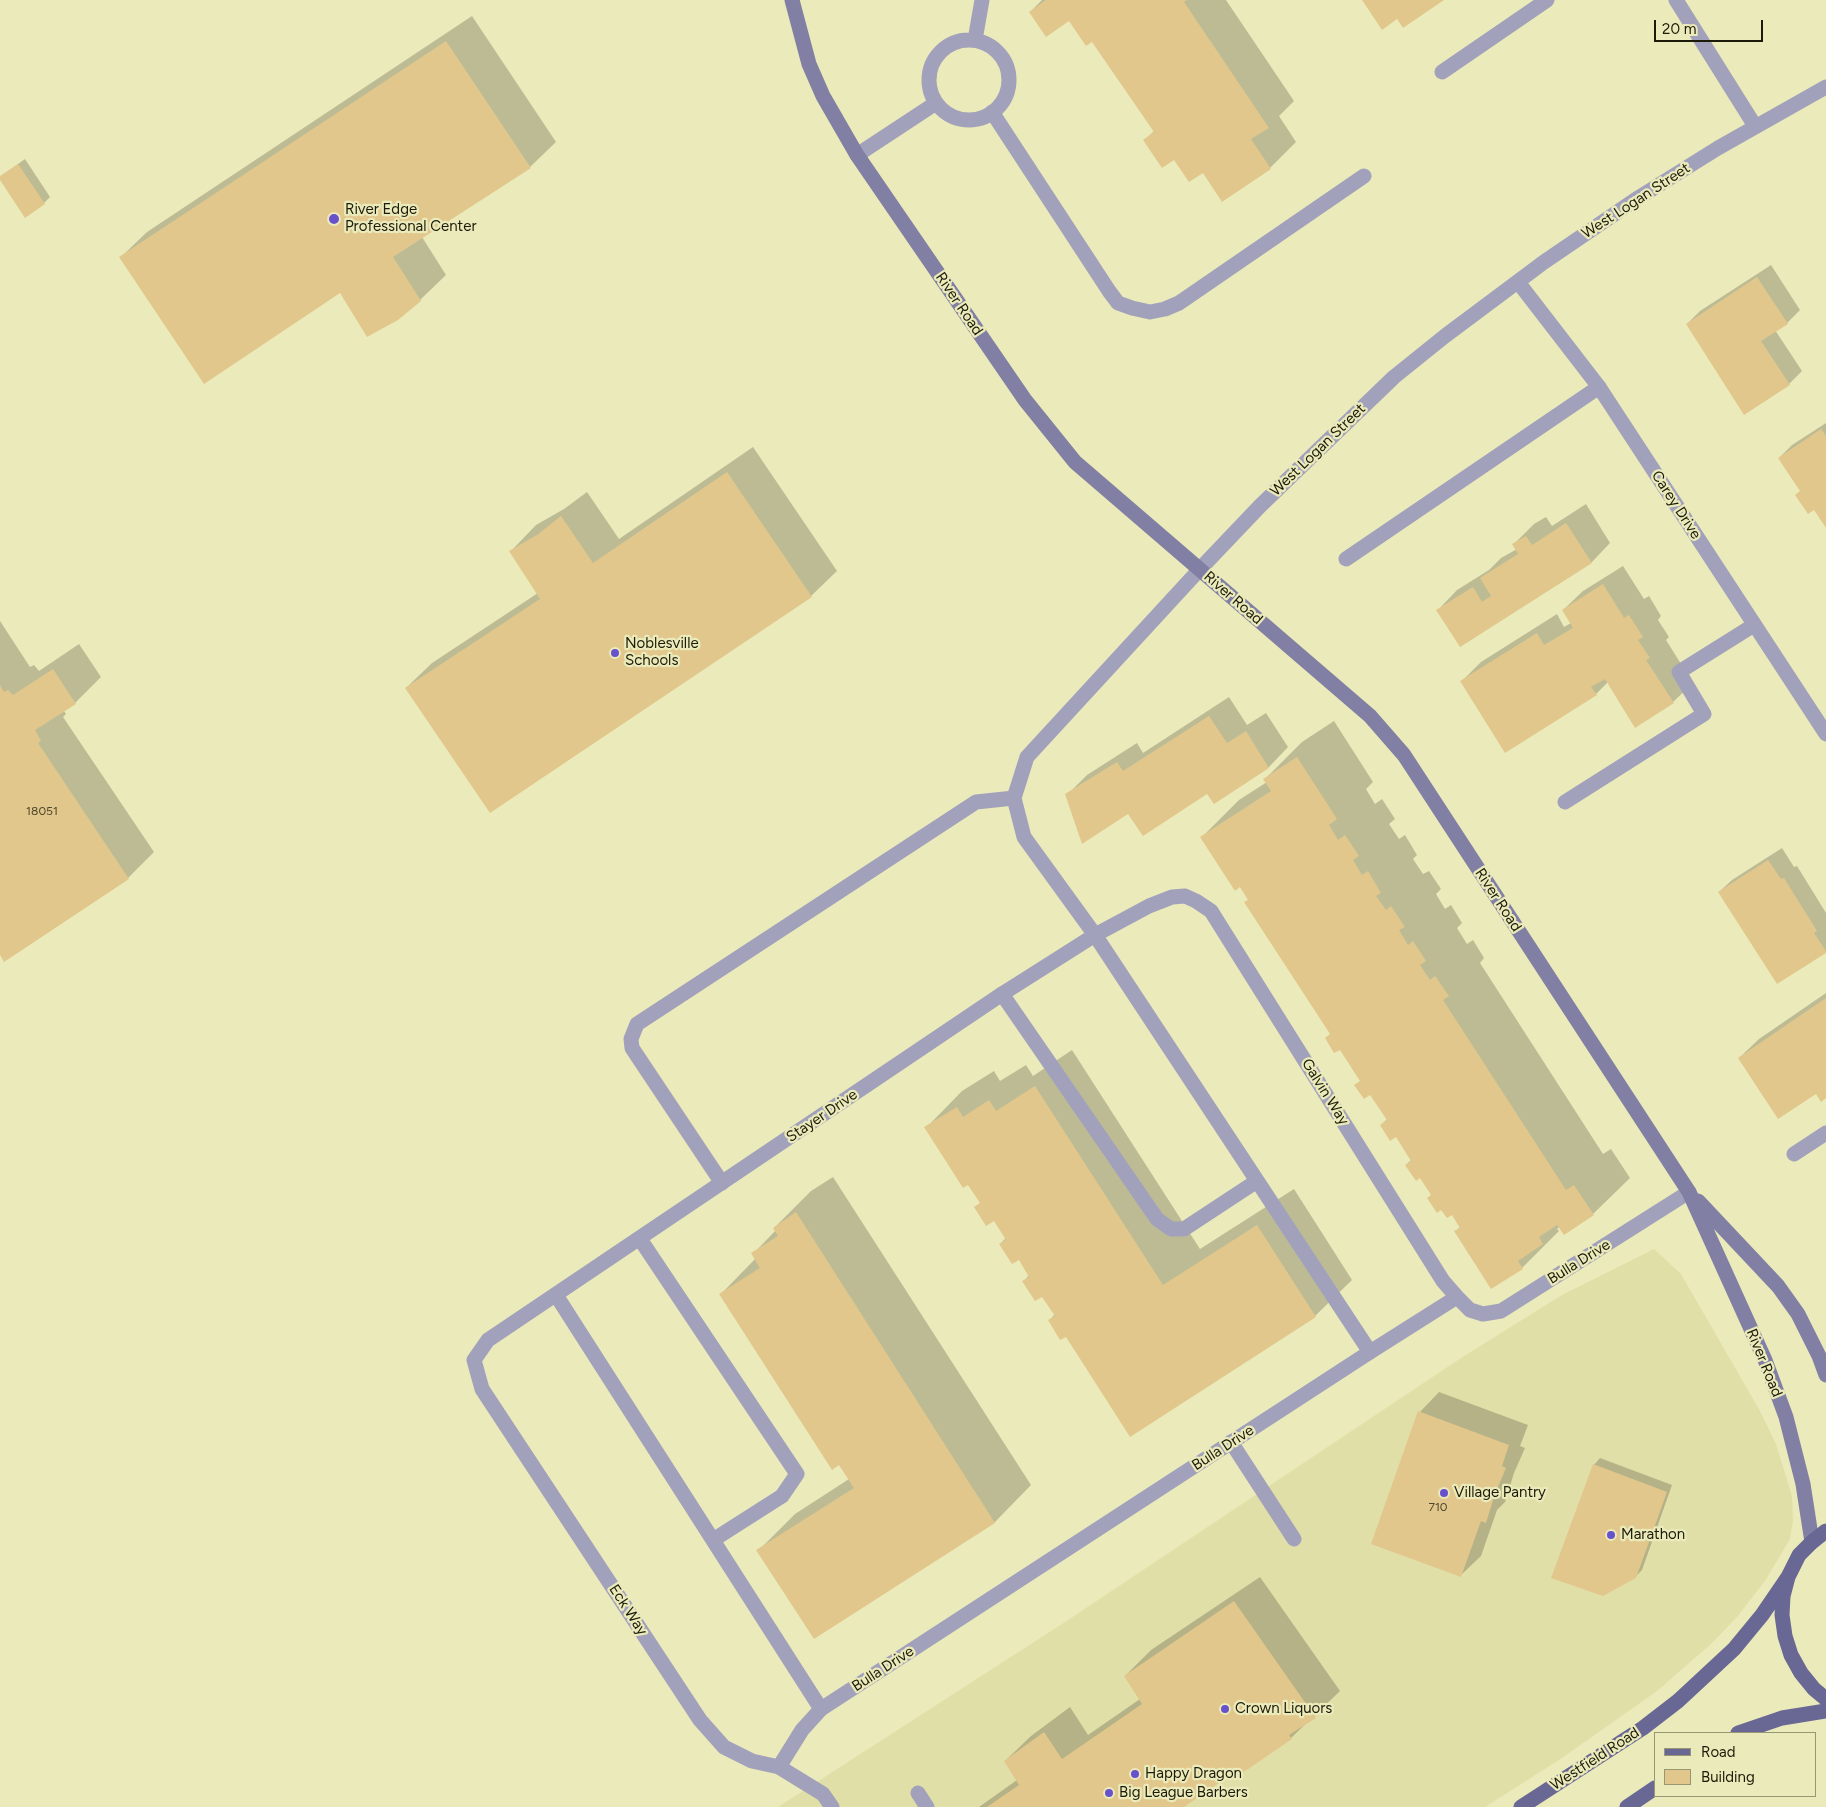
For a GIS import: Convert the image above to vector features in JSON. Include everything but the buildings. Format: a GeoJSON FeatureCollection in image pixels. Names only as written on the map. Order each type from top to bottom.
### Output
{"type":"FeatureCollection","features":[{"type":"Feature","properties":{"kind":"main road","name":"River Road"},"geometry":{"type":"LineString","coordinates":[[792,0],[809,64],[823,96],[857,156],[1024,400],[1075,462],[1370,716],[1404,755],[1689,1192],[1765,1360],[1786,1417],[1803,1484],[1812,1542]]}},
{"type":"Feature","properties":{"kind":"main road","name":"River Road"},"geometry":{"type":"LineString","coordinates":[[1689,1192],[1778,1286],[1798,1314],[1819,1356],[1826,1375]]}},
{"type":"Feature","properties":{"kind":"main road"},"geometry":{"type":"LineString","coordinates":[[1826,1532],[1812,1542],[1800,1555],[1788,1577],[1783,1596],[1782,1615],[1785,1636],[1791,1655],[1801,1673],[1814,1689],[1826,1699]]}},
{"type":"Feature","properties":{"kind":"main road","name":"Westfield Road"},"geometry":{"type":"LineString","coordinates":[[1521,1807],[1643,1728],[1678,1702],[1734,1649],[1788,1577]]}},
{"type":"Feature","properties":{"kind":"main road"},"geometry":{"type":"LineString","coordinates":[[1741,1732],[1782,1718],[1826,1711]]}},
{"type":"Feature","properties":{"kind":"main road"},"geometry":{"type":"LineString","coordinates":[[1627,1807],[1654,1789]]}},
{"type":"Feature","properties":{"kind":"street"},"geometry":{"type":"LineString","coordinates":[[975,40],[982,0]]}},
{"type":"Feature","properties":{"kind":"street"},"geometry":{"type":"LineString","coordinates":[[1442,72],[1547,0]]}},
{"type":"Feature","properties":{"kind":"street"},"geometry":{"type":"LineString","coordinates":[[1676,0],[1755,126]]}},
{"type":"Feature","properties":{"kind":"street"},"geometry":{"type":"LineString","coordinates":[[975,40],[988,45],[999,54],[1006,65],[1009,79],[1007,91],[1002,104],[992,112],[981,118],[969,120],[956,119],[944,113],[936,103],[930,92],[928,79],[931,67],[938,54],[948,46],[961,41],[975,40]]}},
{"type":"Feature","properties":{"kind":"street","name":"West Logan Street"},"geometry":{"type":"LineString","coordinates":[[1014,798],[1027,757],[1260,506],[1394,377],[1445,336],[1518,282],[1638,198],[1755,126],[1826,87]]}},
{"type":"Feature","properties":{"kind":"street"},"geometry":{"type":"LineString","coordinates":[[857,156],[936,103]]}},
{"type":"Feature","properties":{"kind":"street"},"geometry":{"type":"LineString","coordinates":[[992,112],[1118,303],[1150,312],[1179,303],[1364,176]]}},
{"type":"Feature","properties":{"kind":"street","name":"Carey Drive"},"geometry":{"type":"LineString","coordinates":[[1518,282],[1599,387],[1826,734]]}},
{"type":"Feature","properties":{"kind":"street"},"geometry":{"type":"LineString","coordinates":[[1346,559],[1599,387]]}},
{"type":"Feature","properties":{"kind":"street"},"geometry":{"type":"LineString","coordinates":[[1565,802],[1704,714],[1679,672],[1754,625]]}},
{"type":"Feature","properties":{"kind":"street"},"geometry":{"type":"LineString","coordinates":[[722,1183],[632,1048],[631,1039],[637,1024],[976,802],[1014,798],[1024,837],[1095,935],[1370,1352]]}},
{"type":"Feature","properties":{"kind":"street","name":"Stayer Drive"},"geometry":{"type":"LineString","coordinates":[[474,1360],[488,1340],[1002,994],[1095,935],[1149,906],[1172,897],[1185,896]]}},
{"type":"Feature","properties":{"kind":"street","name":"Galvin Way"},"geometry":{"type":"LineString","coordinates":[[1185,896],[1211,911],[1443,1281],[1457,1298]]}},
{"type":"Feature","properties":{"kind":"street"},"geometry":{"type":"LineString","coordinates":[[1002,994],[1157,1218],[1164,1224],[1171,1229],[1184,1229],[1257,1182]]}},
{"type":"Feature","properties":{"kind":"street"},"geometry":{"type":"LineString","coordinates":[[1794,1154],[1826,1133]]}},
{"type":"Feature","properties":{"kind":"street","name":"Bulla Drive"},"geometry":{"type":"LineString","coordinates":[[779,1767],[802,1730],[821,1709],[1370,1352],[1457,1298],[1470,1310],[1483,1314],[1501,1311],[1689,1192]]}},
{"type":"Feature","properties":{"kind":"street"},"geometry":{"type":"LineString","coordinates":[[640,1239],[797,1474],[782,1496],[713,1540]]}},
{"type":"Feature","properties":{"kind":"street"},"geometry":{"type":"LineString","coordinates":[[556,1295],[821,1709]]}},
{"type":"Feature","properties":{"kind":"street","name":"Eck Way"},"geometry":{"type":"LineString","coordinates":[[474,1360],[482,1389],[700,1720],[724,1747],[752,1761],[779,1767],[823,1794],[832,1807]]}},
{"type":"Feature","properties":{"kind":"street"},"geometry":{"type":"LineString","coordinates":[[1231,1442],[1294,1538]]}},
{"type":"Feature","properties":{"kind":"street"},"geometry":{"type":"LineString","coordinates":[[918,1793],[927,1807]]}},
{"type":"Feature","properties":{"kind":"shaded area"},"geometry":{"type":"Polygon","coordinates":[[[1654,1249],[1681,1274],[1760,1411],[1776,1444],[1792,1496],[1793,1520],[1790,1539],[1765,1581],[1737,1617],[1711,1644],[1657,1691],[1562,1758],[1485,1807],[778,1807],[1062,1624],[1461,1358],[1562,1295],[1654,1249]]]}},
{"type":"Feature","properties":{"kind":"place","name":"River Edge Professional Center"},"geometry":{"type":"Point","coordinates":[334,219]}},
{"type":"Feature","properties":{"kind":"place","name":"Noblesville Schools"},"geometry":{"type":"Point","coordinates":[615,653]}},
{"type":"Feature","properties":{"kind":"place","name":"Village Pantry"},"geometry":{"type":"Point","coordinates":[1444,1493]}},
{"type":"Feature","properties":{"kind":"place","name":"Marathon"},"geometry":{"type":"Point","coordinates":[1611,1535]}},
{"type":"Feature","properties":{"kind":"place","name":"Crown Liquors"},"geometry":{"type":"Point","coordinates":[1225,1709]}},
{"type":"Feature","properties":{"kind":"place","name":"Happy Dragon"},"geometry":{"type":"Point","coordinates":[1135,1774]}},
{"type":"Feature","properties":{"kind":"place","name":"Big League Barbers"},"geometry":{"type":"Point","coordinates":[1109,1793]}}]}
